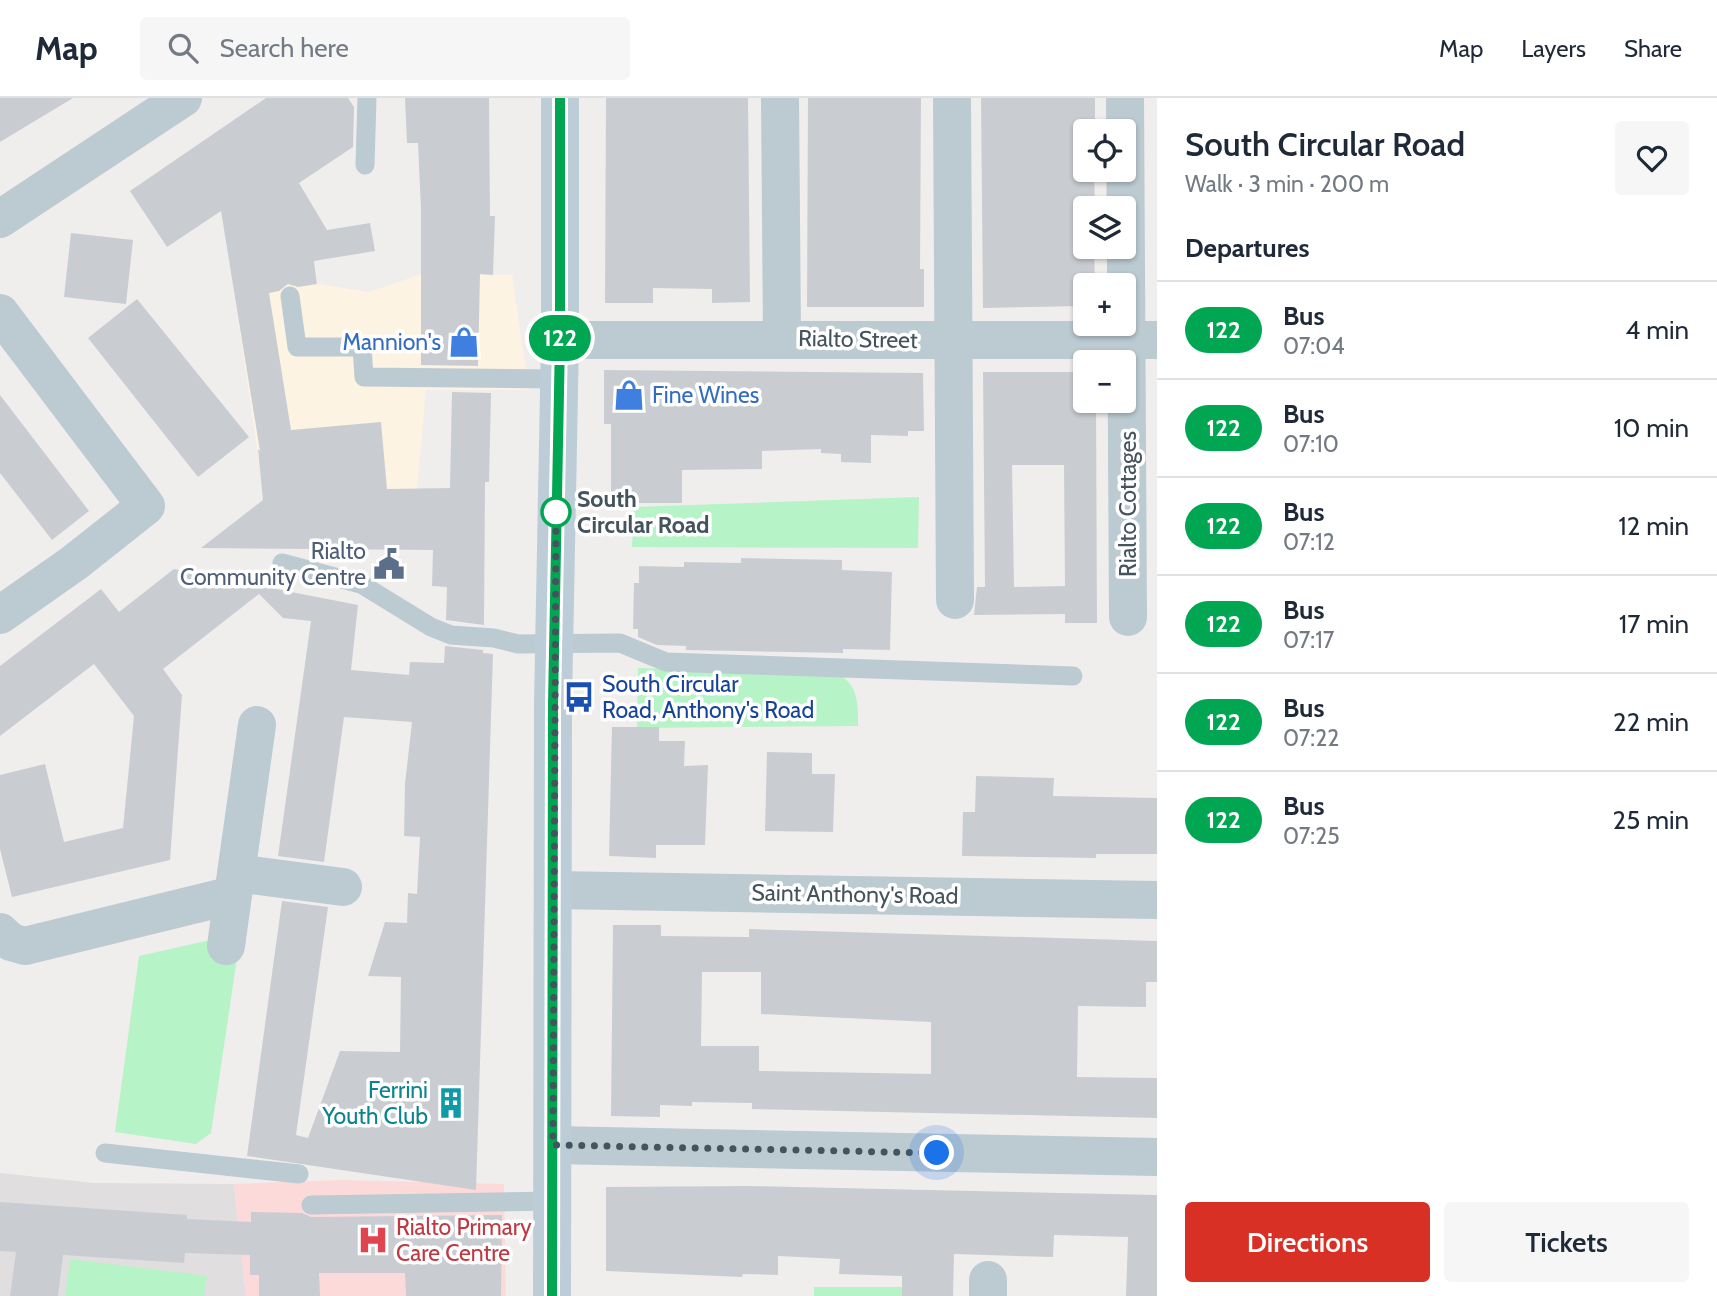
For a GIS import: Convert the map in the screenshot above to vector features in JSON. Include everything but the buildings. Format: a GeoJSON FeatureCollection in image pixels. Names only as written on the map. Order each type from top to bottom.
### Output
{"type":"FeatureCollection","features":[{"type":"Feature","properties":{"kind":"main road"},"geometry":{"type":"LineString","coordinates":[[552,1296],[554,645],[560,340],[560,98]]}},
{"type":"Feature","properties":{"kind":"street"},"geometry":{"type":"LineString","coordinates":[[0,219],[183,98]]}},
{"type":"Feature","properties":{"kind":"street"},"geometry":{"type":"LineString","coordinates":[[780,98],[782,338]]}},
{"type":"Feature","properties":{"kind":"street"},"geometry":{"type":"LineString","coordinates":[[952,98],[955,600]]}},
{"type":"Feature","properties":{"kind":"street","name":"Rialto Cottages"},"geometry":{"type":"LineString","coordinates":[[1125,98],[1141,142],[1142,340],[1128,617]]}},
{"type":"Feature","properties":{"kind":"street"},"geometry":{"type":"LineString","coordinates":[[0,313],[146,506],[63,571],[0,615]]}},
{"type":"Feature","properties":{"kind":"street","name":"Rialto Street"},"geometry":{"type":"LineString","coordinates":[[560,340],[1142,340]]}},
{"type":"Feature","properties":{"kind":"street"},"geometry":{"type":"LineString","coordinates":[[226,946],[257,725]]}},
{"type":"Feature","properties":{"kind":"street"},"geometry":{"type":"LineString","coordinates":[[0,932],[11,942],[25,946],[235,884],[342,887]]}},
{"type":"Feature","properties":{"kind":"street","name":"Saint Anthony's Road"},"geometry":{"type":"LineString","coordinates":[[553,890],[1157,900]]}},
{"type":"Feature","properties":{"kind":"street"},"geometry":{"type":"LineString","coordinates":[[553,1145],[1157,1157]]}},
{"type":"Feature","properties":{"kind":"lane"},"geometry":{"type":"LineString","coordinates":[[365,165],[367,98]]}},
{"type":"Feature","properties":{"kind":"lane"},"geometry":{"type":"LineString","coordinates":[[290,296],[297,347],[362,348],[364,377],[558,379]]}},
{"type":"Feature","properties":{"kind":"lane"},"geometry":{"type":"LineString","coordinates":[[282,563],[361,584],[431,627],[451,635],[494,638],[518,644],[620,643],[666,662],[1073,676]]}},
{"type":"Feature","properties":{"kind":"lane"},"geometry":{"type":"LineString","coordinates":[[105,1153],[299,1174]]}},
{"type":"Feature","properties":{"kind":"lane"},"geometry":{"type":"LineString","coordinates":[[311,1205],[553,1201]]}},
{"type":"Feature","properties":{"kind":"shaded area"},"geometry":{"type":"Polygon","coordinates":[[[309,230],[318,284],[369,292],[419,275],[512,275],[529,390],[426,390],[417,489],[264,494],[227,244],[309,230]]]}},
{"type":"Feature","properties":{"kind":"shaded area"},"geometry":{"type":"Polygon","coordinates":[[[0,1173],[94,1183],[234,1184],[246,1296],[0,1296],[0,1173]]]}},
{"type":"Feature","properties":{"kind":"shaded area","name":"Rialto Primary Care Centre"},"geometry":{"type":"Polygon","coordinates":[[[340,1180],[504,1184],[506,1296],[246,1296],[234,1184],[340,1180]]]}},
{"type":"Feature","properties":{"kind":"green space"},"geometry":{"type":"Polygon","coordinates":[[[919,497],[918,548],[632,547],[634,507],[919,497]]]}},
{"type":"Feature","properties":{"kind":"green space"},"geometry":{"type":"Polygon","coordinates":[[[638,668],[837,674],[850,683],[856,696],[858,726],[637,728],[638,668]]]}},
{"type":"Feature","properties":{"kind":"green space"},"geometry":{"type":"Polygon","coordinates":[[[215,939],[237,958],[211,1133],[196,1144],[115,1132],[139,956],[215,939]]]}},
{"type":"Feature","properties":{"kind":"green space"},"geometry":{"type":"Polygon","coordinates":[[[70,1259],[207,1276],[204,1296],[65,1296],[70,1259]]]}},
{"type":"Feature","properties":{"kind":"green space"},"geometry":{"type":"Polygon","coordinates":[[[814,1287],[902,1287],[902,1296],[814,1296],[814,1287]]]}},
{"type":"Feature","properties":{"kind":"bus line","name":"122"},"geometry":{"type":"LineString","coordinates":[[552,1296],[553,704],[560,340],[560,98]]}},
{"type":"Feature","properties":{"kind":"place","name":"Mannion's"},"geometry":{"type":"Point","coordinates":[464,342]}},
{"type":"Feature","properties":{"kind":"place","name":"Fine Wines"},"geometry":{"type":"Point","coordinates":[629,395]}},
{"type":"Feature","properties":{"kind":"place","name":"South Circular Road"},"geometry":{"type":"Point","coordinates":[556,512]}},
{"type":"Feature","properties":{"kind":"place","name":"Rialto Community Centre"},"geometry":{"type":"Point","coordinates":[389,564]}},
{"type":"Feature","properties":{"kind":"place","name":"South Circular Road, Anthony's Road"},"geometry":{"type":"Point","coordinates":[579,697]}},
{"type":"Feature","properties":{"kind":"place","name":"Ferrini Youth Club"},"geometry":{"type":"Point","coordinates":[451,1103]}},
{"type":"Feature","properties":{"kind":"place","name":"Rialto Primary Care Centre"},"geometry":{"type":"Point","coordinates":[373,1240]}},
{"type":"Feature","properties":{"kind":"route"},"geometry":{"type":"LineString","coordinates":[[556,512],[556,509],[553,1145],[937,1153]]}}]}
